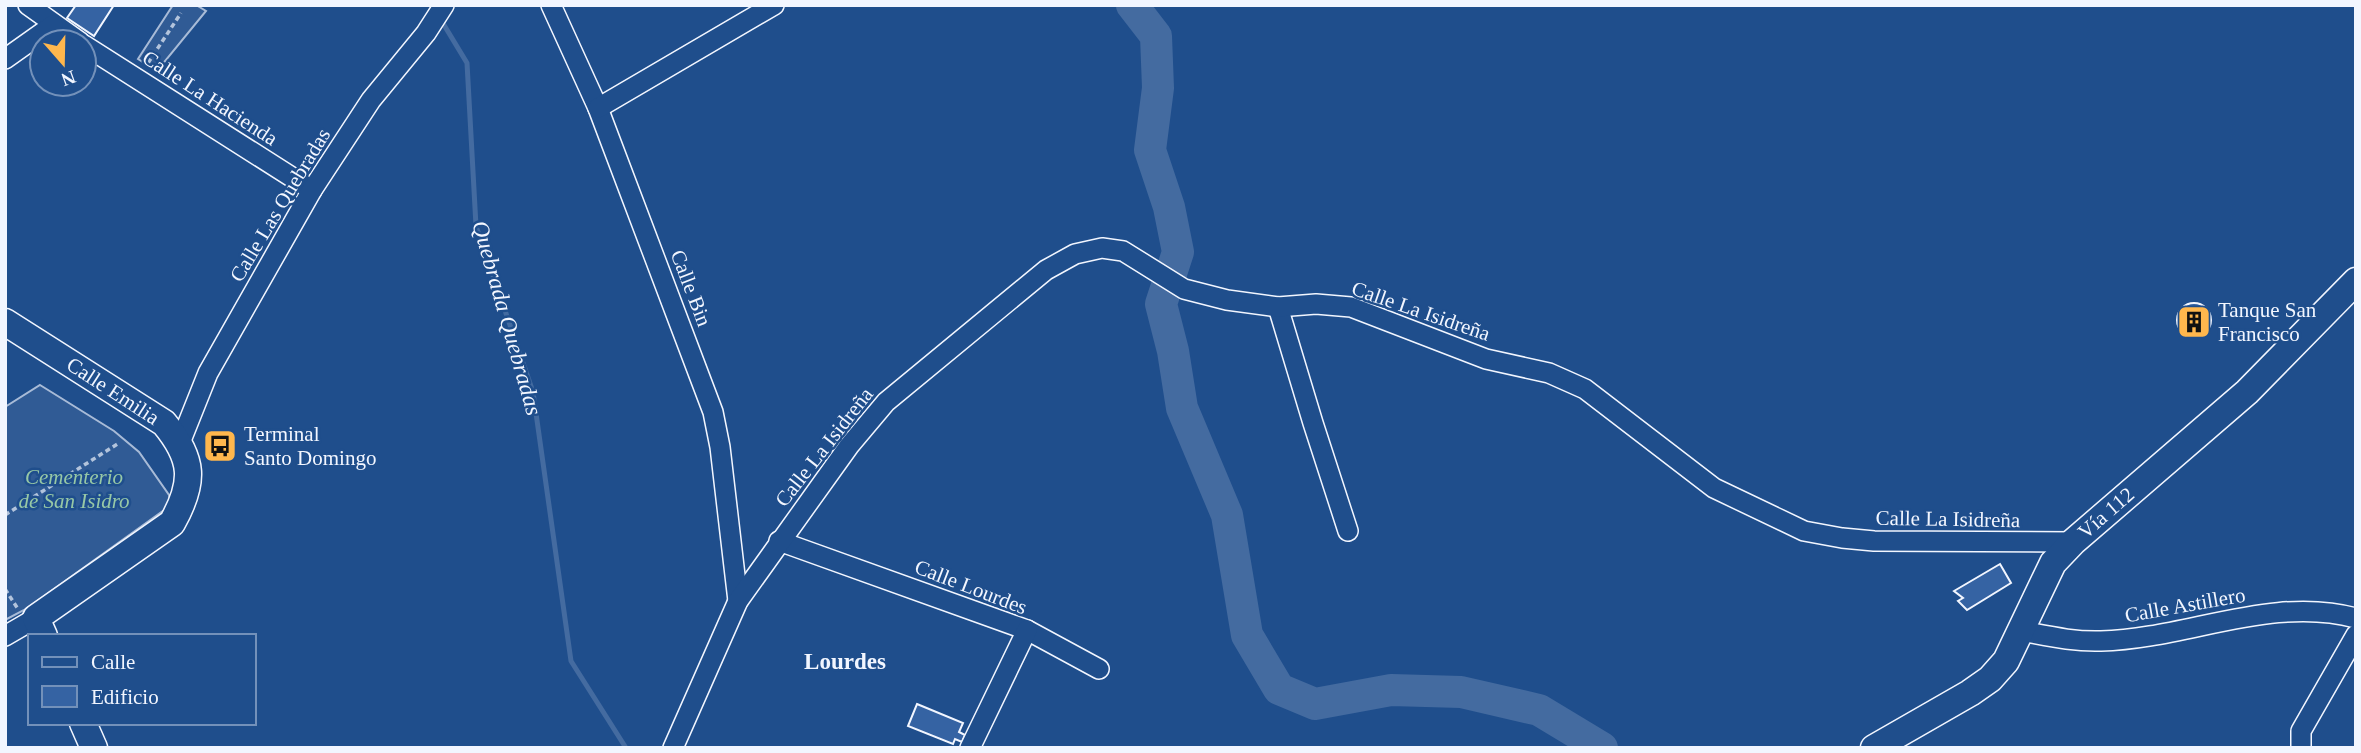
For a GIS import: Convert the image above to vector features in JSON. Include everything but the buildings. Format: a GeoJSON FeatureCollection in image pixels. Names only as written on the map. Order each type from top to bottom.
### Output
{"type":"FeatureCollection","features":[{"type":"Feature","properties":{"kind":"main road","name":"Vía 112"},"geometry":{"type":"LineString","coordinates":[[1874,748],[1990,679],[2006,661],[2053,563],[2073,542],[2247,392],[2356,281]]}},
{"type":"Feature","properties":{"kind":"main road","name":"Calle Emilia"},"geometry":{"type":"LineString","coordinates":[[5,322],[164,423],[180,443]]}},
{"type":"Feature","properties":{"kind":"main road"},"geometry":{"type":"LineString","coordinates":[[40,627],[172,523],[185,501],[189,470],[180,443]]}},
{"type":"Feature","properties":{"kind":"main road"},"geometry":{"type":"LineString","coordinates":[[84,725],[94,748]]}},
{"type":"Feature","properties":{"kind":"street","name":"Calle La Hacienda"},"geometry":{"type":"LineString","coordinates":[[28,5],[59,28]]}},
{"type":"Feature","properties":{"kind":"street","name":"Calle Las Quebradas"},"geometry":{"type":"LineString","coordinates":[[180,443],[208,373],[312,190],[371,100],[426,33],[444,5]]}},
{"type":"Feature","properties":{"kind":"street","name":"Calle Bin"},"geometry":{"type":"LineString","coordinates":[[551,5],[598,108],[713,412],[720,447],[738,601]]}},
{"type":"Feature","properties":{"kind":"street"},"geometry":{"type":"LineString","coordinates":[[598,108],[774,5]]}},
{"type":"Feature","properties":{"kind":"street"},"geometry":{"type":"LineString","coordinates":[[5,60],[53,24]]}},
{"type":"Feature","properties":{"kind":"street","name":"Calle La Hacienda"},"geometry":{"type":"LineString","coordinates":[[98,53],[312,190]]}},
{"type":"Feature","properties":{"kind":"street","name":"Calle La Isidreña"},"geometry":{"type":"LineString","coordinates":[[673,748],[738,601],[849,446],[886,402],[1046,270],[1075,254],[1102,248],[1123,251],[1184,289],[1227,300],[1278,307],[1316,304],[1351,307],[1486,359],[1549,373],[1586,389],[1714,488],[1804,531],[1874,541],[2073,542]]}},
{"type":"Feature","properties":{"kind":"street"},"geometry":{"type":"LineString","coordinates":[[1278,307],[1348,531]]}},
{"type":"Feature","properties":{"kind":"street","name":"Calle Lourdes"},"geometry":{"type":"LineString","coordinates":[[779,541],[1027,630],[970,748]]}},
{"type":"Feature","properties":{"kind":"street","name":"Calle Astillero"},"geometry":{"type":"LineString","coordinates":[[2021,631],[2068,640],[2102,641],[2158,634],[2278,612],[2336,613],[2356,618]]}},
{"type":"Feature","properties":{"kind":"street"},"geometry":{"type":"LineString","coordinates":[[5,636],[40,627]]}},
{"type":"Feature","properties":{"kind":"street"},"geometry":{"type":"LineString","coordinates":[[1027,630],[1098,669]]}},
{"type":"Feature","properties":{"kind":"street"},"geometry":{"type":"LineString","coordinates":[[2301,748],[2301,731],[2356,635]]}},
{"type":"Feature","properties":{"kind":"path"},"geometry":{"type":"LineString","coordinates":[[148,63],[181,13]]}},
{"type":"Feature","properties":{"kind":"path"},"geometry":{"type":"LineString","coordinates":[[157,50],[162,54]]}},
{"type":"Feature","properties":{"kind":"path"},"geometry":{"type":"LineString","coordinates":[[5,515],[119,443]]}},
{"type":"Feature","properties":{"kind":"shaded area"},"geometry":{"type":"Polygon","coordinates":[[[173,5],[196,5],[206,11],[157,71],[138,59],[173,5]]]}},
{"type":"Feature","properties":{"kind":"shaded area","name":"Cementerio de San Isidro"},"geometry":{"type":"Polygon","coordinates":[[[40,385],[114,431],[139,452],[169,495],[171,503],[26,609],[5,620],[5,407],[40,385]]]}},
{"type":"Feature","properties":{"kind":"waterway"},"geometry":{"type":"LineString","coordinates":[[1132,5],[1156,36],[1158,88],[1150,150],[1169,207],[1178,252],[1161,304],[1173,351],[1182,408],[1227,515],[1247,635],[1279,689],[1315,704],[1391,690],[1461,692],[1539,710],[1602,748]]}},
{"type":"Feature","properties":{"kind":"waterway","name":"Quebrada Quebradas"},"geometry":{"type":"LineString","coordinates":[[441,20],[467,63],[476,226],[533,392],[571,661],[626,748]]}},
{"type":"Feature","properties":{"kind":"place","name":"Tanque San Francisco"},"geometry":{"type":"Point","coordinates":[2194,322]}},
{"type":"Feature","properties":{"kind":"place","name":"Terminal Santo Domingo"},"geometry":{"type":"Point","coordinates":[220,446]}},
{"type":"Feature","properties":{"kind":"district","name":"Lourdes"},"geometry":{"type":"Point","coordinates":[845,661]}}]}
